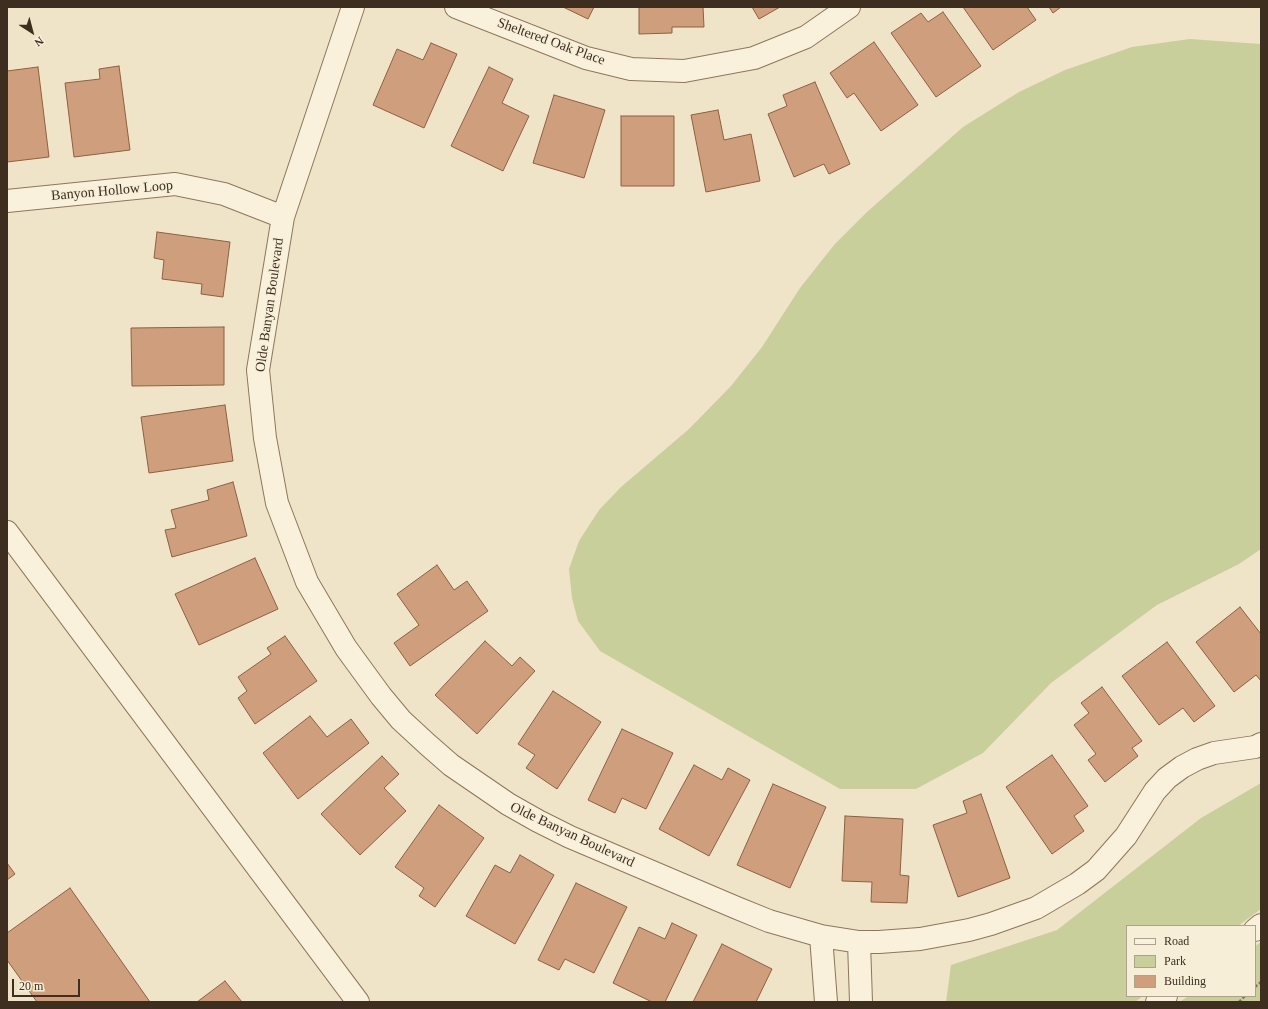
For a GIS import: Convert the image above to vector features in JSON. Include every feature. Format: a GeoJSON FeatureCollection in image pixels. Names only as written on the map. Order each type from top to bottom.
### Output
{"type":"FeatureCollection","features":[{"type":"Feature","properties":{"kind":"street","name":"Olde Banyan Boulevard"},"geometry":{"type":"LineString","coordinates":[[354,7],[283,217],[258,370],[265,438],[277,503],[307,582],[346,648],[364,673],[402,720],[451,765],[508,804],[570,836],[769,921],[821,936],[859,942],[899,941],[947,935],[991,924],[1036,908],[1077,884],[1096,870],[1126,836],[1155,790],[1167,778],[1182,767],[1197,759],[1214,753],[1255,747],[1261,744]]}},
{"type":"Feature","properties":{"kind":"street","name":"Sheltered Oak Place"},"geometry":{"type":"LineString","coordinates":[[456,7],[586,58],[631,69],[684,72],[754,58],[806,37],[849,7]]}},
{"type":"Feature","properties":{"kind":"street","name":"Banyon Hollow Loop"},"geometry":{"type":"LineString","coordinates":[[7,200],[175,184],[224,194],[283,217]]}},
{"type":"Feature","properties":{"kind":"street"},"geometry":{"type":"LineString","coordinates":[[7,532],[358,1002]]}},
{"type":"Feature","properties":{"kind":"street"},"geometry":{"type":"LineString","coordinates":[[821,936],[826,1002]]}},
{"type":"Feature","properties":{"kind":"street"},"geometry":{"type":"LineString","coordinates":[[859,942],[862,1002]]}},
{"type":"Feature","properties":{"kind":"green space"},"geometry":{"type":"Polygon","coordinates":[[[1190,39],[1261,44],[1261,549],[1239,564],[1157,605],[1051,683],[983,753],[916,789],[840,789],[600,651],[578,621],[572,598],[569,569],[579,541],[599,510],[621,487],[689,429],[731,386],[762,347],[800,288],[834,245],[867,212],[963,127],[1019,92],[1065,70],[1132,47],[1190,39]]]}},
{"type":"Feature","properties":{"kind":"green space"},"geometry":{"type":"Polygon","coordinates":[[[1261,783],[1261,909],[1239,925],[1126,925],[1126,997],[1142,997],[1135,1002],[946,1002],[951,965],[1057,930],[1201,818],[1261,783]]]}},
{"type":"Feature","properties":{"kind":"green space"},"geometry":{"type":"Polygon","coordinates":[[[1261,942],[1261,1002],[1180,1002],[1187,997],[1256,997],[1256,945],[1261,942]]]}},
{"type":"Feature","properties":{"kind":"building"},"geometry":{"type":"Polygon","coordinates":[[[563,7],[594,7],[588,19],[563,7]]]}},
{"type":"Feature","properties":{"kind":"building"},"geometry":{"type":"Polygon","coordinates":[[[639,7],[703,7],[704,27],[672,27],[672,33],[639,34],[639,7]]]}},
{"type":"Feature","properties":{"kind":"building"},"geometry":{"type":"Polygon","coordinates":[[[752,7],[780,7],[759,19],[752,7]]]}},
{"type":"Feature","properties":{"kind":"building"},"geometry":{"type":"Polygon","coordinates":[[[963,7],[1027,7],[1036,20],[993,50],[963,7]]]}},
{"type":"Feature","properties":{"kind":"building"},"geometry":{"type":"Polygon","coordinates":[[[1049,7],[1061,7],[1053,13],[1049,7]]]}},
{"type":"Feature","properties":{"kind":"building"},"geometry":{"type":"Polygon","coordinates":[[[943,12],[981,66],[936,97],[891,33],[921,13],[928,22],[943,12]]]}},
{"type":"Feature","properties":{"kind":"building"},"geometry":{"type":"Polygon","coordinates":[[[874,42],[918,105],[881,131],[854,93],[847,98],[830,73],[874,42]]]}},
{"type":"Feature","properties":{"kind":"building"},"geometry":{"type":"Polygon","coordinates":[[[431,43],[457,54],[424,128],[373,105],[397,49],[423,60],[431,43]]]}},
{"type":"Feature","properties":{"kind":"building"},"geometry":{"type":"Polygon","coordinates":[[[119,66],[130,150],[74,157],[65,83],[100,79],[99,69],[119,66]]]}},
{"type":"Feature","properties":{"kind":"building"},"geometry":{"type":"Polygon","coordinates":[[[38,67],[49,157],[7,162],[7,71],[38,67]]]}},
{"type":"Feature","properties":{"kind":"building"},"geometry":{"type":"Polygon","coordinates":[[[489,67],[513,79],[502,103],[529,116],[503,171],[451,146],[489,67]]]}},
{"type":"Feature","properties":{"kind":"building"},"geometry":{"type":"Polygon","coordinates":[[[815,82],[850,164],[829,174],[824,164],[794,177],[768,114],[787,106],[783,95],[815,82]]]}},
{"type":"Feature","properties":{"kind":"building"},"geometry":{"type":"Polygon","coordinates":[[[554,95],[605,110],[584,178],[533,163],[554,95]]]}},
{"type":"Feature","properties":{"kind":"building"},"geometry":{"type":"Polygon","coordinates":[[[718,110],[724,140],[751,134],[760,181],[706,192],[691,115],[718,110]]]}},
{"type":"Feature","properties":{"kind":"building"},"geometry":{"type":"Polygon","coordinates":[[[621,116],[674,116],[674,186],[621,186],[621,116]]]}},
{"type":"Feature","properties":{"kind":"building"},"geometry":{"type":"Polygon","coordinates":[[[157,232],[230,242],[223,297],[201,294],[202,284],[162,279],[164,260],[154,258],[157,232]]]}},
{"type":"Feature","properties":{"kind":"building"},"geometry":{"type":"Polygon","coordinates":[[[224,327],[224,385],[132,386],[131,328],[224,327]]]}},
{"type":"Feature","properties":{"kind":"building"},"geometry":{"type":"Polygon","coordinates":[[[225,405],[233,461],[149,473],[141,417],[225,405]]]}},
{"type":"Feature","properties":{"kind":"building"},"geometry":{"type":"Polygon","coordinates":[[[233,482],[247,536],[172,557],[165,530],[176,528],[171,510],[209,500],[207,490],[233,482]]]}},
{"type":"Feature","properties":{"kind":"building"},"geometry":{"type":"Polygon","coordinates":[[[255,558],[278,609],[199,645],[175,594],[255,558]]]}},
{"type":"Feature","properties":{"kind":"building"},"geometry":{"type":"Polygon","coordinates":[[[437,565],[454,590],[467,581],[488,611],[410,666],[394,643],[419,625],[397,594],[437,565]]]}},
{"type":"Feature","properties":{"kind":"building"},"geometry":{"type":"Polygon","coordinates":[[[1240,607],[1261,634],[1261,681],[1256,675],[1234,692],[1196,642],[1240,607]]]}},
{"type":"Feature","properties":{"kind":"building"},"geometry":{"type":"Polygon","coordinates":[[[285,636],[317,681],[255,724],[238,698],[247,691],[238,677],[271,654],[267,648],[285,636]]]}},
{"type":"Feature","properties":{"kind":"building"},"geometry":{"type":"Polygon","coordinates":[[[485,641],[512,666],[520,657],[535,671],[477,734],[435,695],[485,641]]]}},
{"type":"Feature","properties":{"kind":"building"},"geometry":{"type":"Polygon","coordinates":[[[1167,642],[1215,706],[1194,722],[1183,708],[1159,725],[1122,676],[1167,642]]]}},
{"type":"Feature","properties":{"kind":"building"},"geometry":{"type":"Polygon","coordinates":[[[1102,687],[1142,741],[1132,748],[1138,756],[1105,782],[1088,760],[1096,754],[1074,725],[1089,713],[1081,703],[1102,687]]]}},
{"type":"Feature","properties":{"kind":"building"},"geometry":{"type":"Polygon","coordinates":[[[553,691],[601,722],[557,789],[526,768],[535,755],[518,744],[553,691]]]}},
{"type":"Feature","properties":{"kind":"building"},"geometry":{"type":"Polygon","coordinates":[[[310,716],[327,737],[351,719],[369,743],[298,799],[263,753],[310,716]]]}},
{"type":"Feature","properties":{"kind":"building"},"geometry":{"type":"Polygon","coordinates":[[[622,729],[673,753],[646,809],[622,798],[615,813],[588,800],[622,729]]]}},
{"type":"Feature","properties":{"kind":"building"},"geometry":{"type":"Polygon","coordinates":[[[1052,755],[1088,806],[1074,816],[1084,831],[1052,854],[1006,787],[1052,755]]]}},
{"type":"Feature","properties":{"kind":"building"},"geometry":{"type":"Polygon","coordinates":[[[382,756],[399,774],[384,788],[406,811],[360,855],[321,814],[382,756]]]}},
{"type":"Feature","properties":{"kind":"building"},"geometry":{"type":"Polygon","coordinates":[[[694,765],[722,780],[728,768],[750,780],[709,856],[659,829],[694,765]]]}},
{"type":"Feature","properties":{"kind":"building"},"geometry":{"type":"Polygon","coordinates":[[[773,784],[826,807],[790,888],[737,865],[773,784]]]}},
{"type":"Feature","properties":{"kind":"building"},"geometry":{"type":"Polygon","coordinates":[[[981,794],[1010,878],[958,897],[933,825],[967,813],[963,801],[981,794]]]}},
{"type":"Feature","properties":{"kind":"building"},"geometry":{"type":"Polygon","coordinates":[[[439,805],[484,838],[435,907],[419,896],[424,888],[395,867],[439,805]]]}},
{"type":"Feature","properties":{"kind":"building"},"geometry":{"type":"Polygon","coordinates":[[[845,816],[903,819],[900,875],[909,876],[907,903],[871,902],[872,882],[842,881],[845,816]]]}},
{"type":"Feature","properties":{"kind":"building"},"geometry":{"type":"Polygon","coordinates":[[[520,855],[554,875],[515,944],[466,916],[495,865],[510,873],[520,855]]]}},
{"type":"Feature","properties":{"kind":"building"},"geometry":{"type":"Polygon","coordinates":[[[7,863],[15,874],[7,880],[7,863]]]}},
{"type":"Feature","properties":{"kind":"building"},"geometry":{"type":"Polygon","coordinates":[[[576,883],[627,907],[594,973],[565,959],[559,970],[538,960],[576,883]]]}},
{"type":"Feature","properties":{"kind":"building"},"geometry":{"type":"Polygon","coordinates":[[[70,888],[150,1002],[37,1002],[7,960],[7,933],[70,888]]]}},
{"type":"Feature","properties":{"kind":"building"},"geometry":{"type":"Polygon","coordinates":[[[672,923],[697,935],[665,1002],[652,1002],[613,983],[639,927],[665,939],[672,923]]]}},
{"type":"Feature","properties":{"kind":"building"},"geometry":{"type":"Polygon","coordinates":[[[722,944],[772,969],[756,1002],[693,1002],[722,944]]]}},
{"type":"Feature","properties":{"kind":"building"},"geometry":{"type":"Polygon","coordinates":[[[225,981],[242,1002],[197,1002],[225,981]]]}}]}
